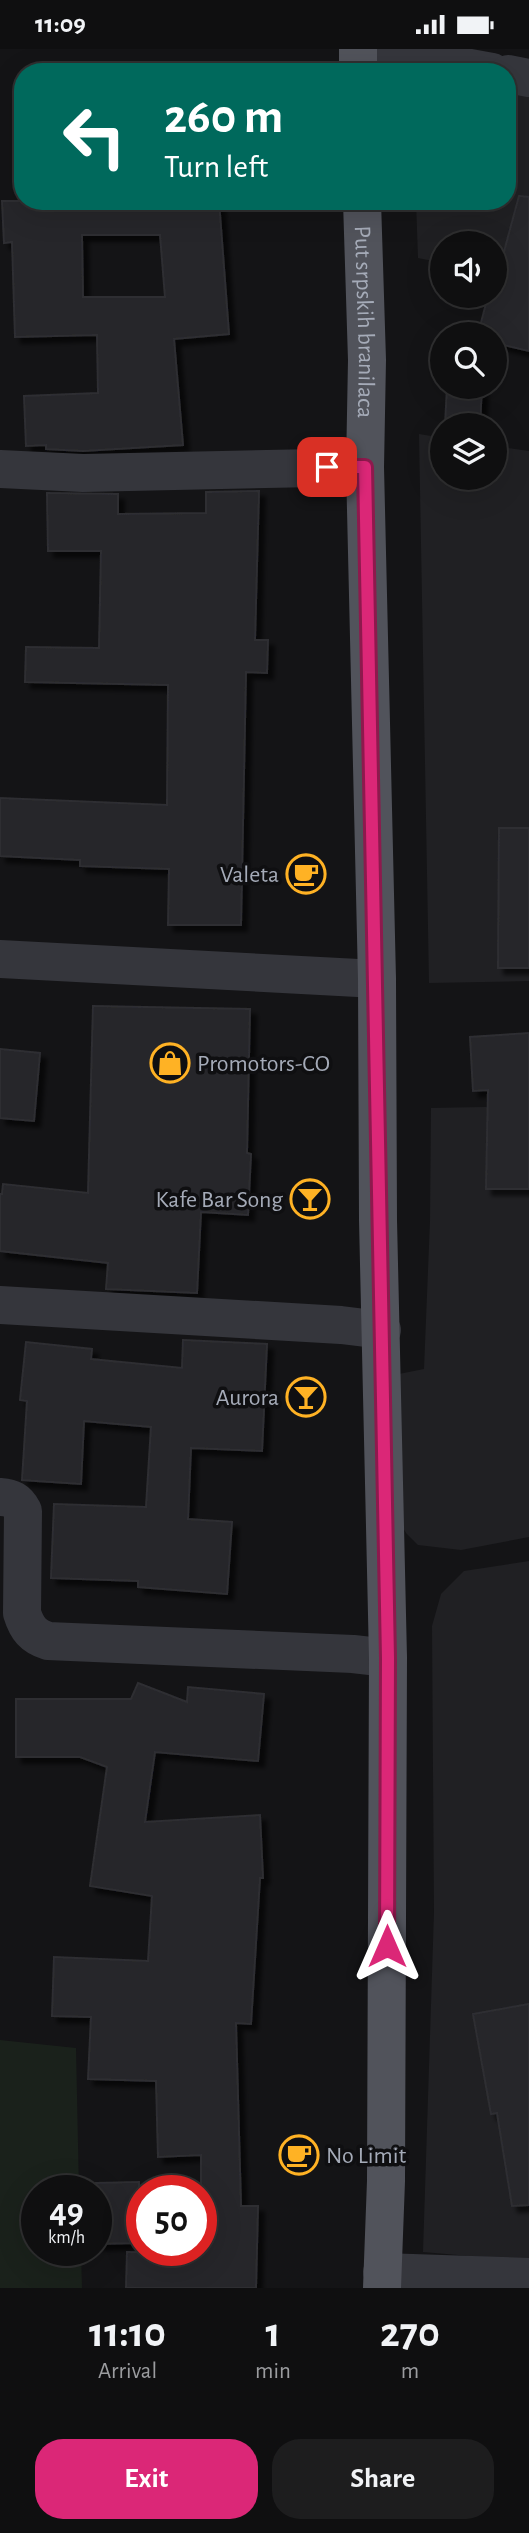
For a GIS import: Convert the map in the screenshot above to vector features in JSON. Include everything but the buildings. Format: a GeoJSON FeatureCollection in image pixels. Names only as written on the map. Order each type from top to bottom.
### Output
{"type":"FeatureCollection","features":[{"type":"Feature","properties":{"kind":"main road","name":"Put srpskih branilaca"},"geometry":{"type":"LineString","coordinates":[[362,210],[367,360],[365,467],[377,979],[378,1220],[388,1658],[386,2181],[382,2280]]}},
{"type":"Feature","properties":{"kind":"street"},"geometry":{"type":"LineString","coordinates":[[358,61],[406,63]]}},
{"type":"Feature","properties":{"kind":"street"},"geometry":{"type":"LineString","coordinates":[[0,469],[83,473],[365,467]]}},
{"type":"Feature","properties":{"kind":"street"},"geometry":{"type":"LineString","coordinates":[[0,959],[377,979]]}},
{"type":"Feature","properties":{"kind":"street"},"geometry":{"type":"LineString","coordinates":[[0,1305],[341,1325],[382,1330]]}},
{"type":"Feature","properties":{"kind":"street"},"geometry":{"type":"LineString","coordinates":[[0,1497],[18,1502],[23,1511],[22,1613],[27,1627],[37,1637],[48,1641],[340,1653],[388,1658]]}},
{"type":"Feature","properties":{"kind":"street"},"geometry":{"type":"LineString","coordinates":[[382,2280],[529,2277]]}},
{"type":"Feature","properties":{"kind":"shaded area"},"geometry":{"type":"Polygon","coordinates":[[[516,91],[529,95],[529,282],[507,277],[507,231],[430,231],[430,260],[418,258],[416,210],[516,210],[516,91]]]}},
{"type":"Feature","properties":{"kind":"shaded area"},"geometry":{"type":"Polygon","coordinates":[[[419,434],[430,436],[430,490],[507,490],[507,448],[529,451],[529,981],[429,983],[419,434]]]}},
{"type":"Feature","properties":{"kind":"shaded area"},"geometry":{"type":"Polygon","coordinates":[[[529,1106],[529,1537],[461,1550],[418,1545],[400,1522],[399,1374],[424,1369],[431,1108],[529,1106]]]}},
{"type":"Feature","properties":{"kind":"shaded area"},"geometry":{"type":"Polygon","coordinates":[[[529,1561],[529,2261],[423,2252],[434,1912],[432,1626],[441,1594],[464,1571],[529,1561]]]}},
{"type":"Feature","properties":{"kind":"shaded area"},"geometry":{"type":"Polygon","coordinates":[[[0,2040],[76,2048],[79,2175],[21,2175],[21,2266],[81,2266],[82,2288],[0,2288],[0,2040]]]}},
{"type":"Feature","properties":{"kind":"place","name":"Valeta"},"geometry":{"type":"Point","coordinates":[306,874]}},
{"type":"Feature","properties":{"kind":"place","name":"Promotors-CO"},"geometry":{"type":"Point","coordinates":[170,1063]}},
{"type":"Feature","properties":{"kind":"place","name":"Kafe Bar Song"},"geometry":{"type":"Point","coordinates":[310,1199]}},
{"type":"Feature","properties":{"kind":"place","name":"Aurora"},"geometry":{"type":"Point","coordinates":[306,1397]}},
{"type":"Feature","properties":{"kind":"place","name":"No Limit"},"geometry":{"type":"Point","coordinates":[299,2155]}},
{"type":"Feature","properties":{"kind":"route"},"geometry":{"type":"LineString","coordinates":[[327,467],[365,467],[377,979],[378,1220],[388,1658],[387,1946]]}}]}
